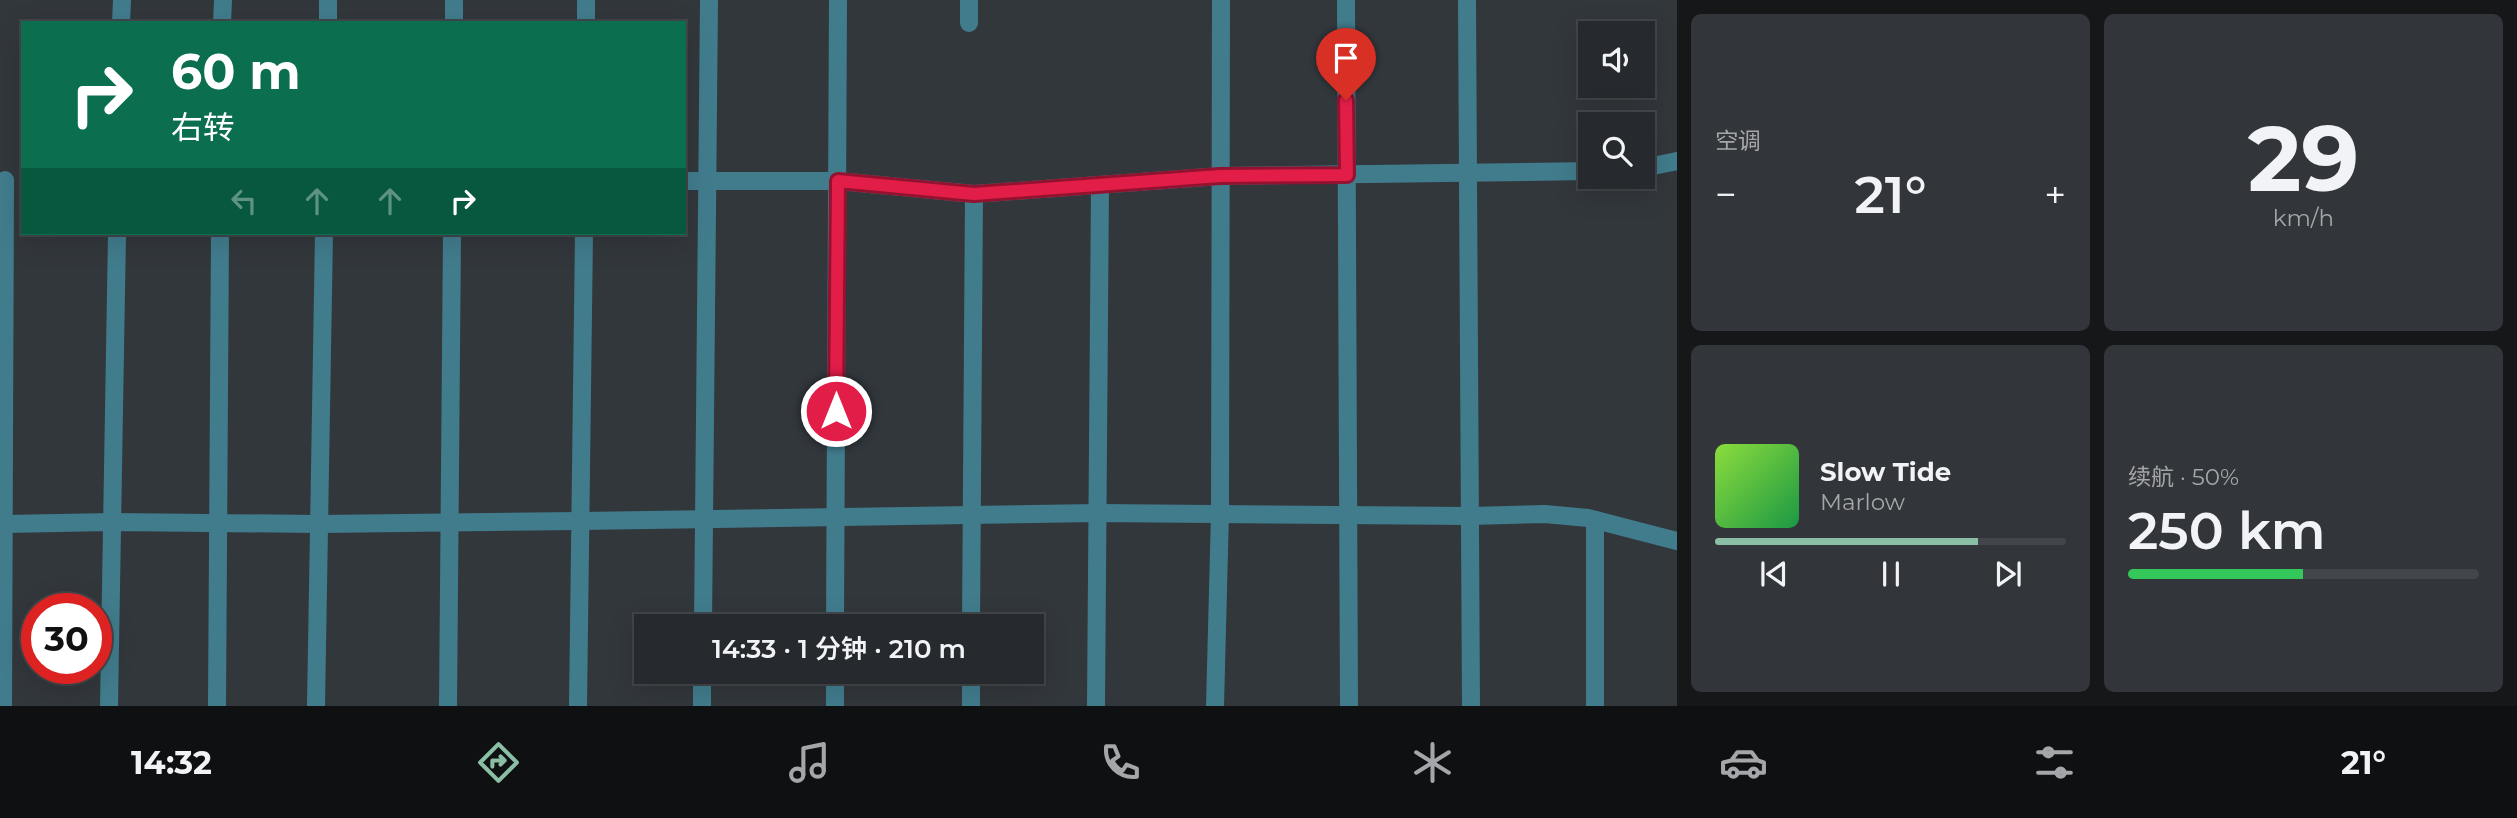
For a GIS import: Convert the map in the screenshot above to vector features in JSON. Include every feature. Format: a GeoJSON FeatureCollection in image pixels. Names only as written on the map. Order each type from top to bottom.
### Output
{"type":"FeatureCollection","features":[{"type":"Feature","properties":{"kind":"street"},"geometry":{"type":"LineString","coordinates":[[121,21],[122,0]]}},
{"type":"Feature","properties":{"kind":"street"},"geometry":{"type":"LineString","coordinates":[[222,21],[223,0]]}},
{"type":"Feature","properties":{"kind":"street"},"geometry":{"type":"LineString","coordinates":[[328,0],[328,21]]}},
{"type":"Feature","properties":{"kind":"street"},"geometry":{"type":"LineString","coordinates":[[454,0],[454,21]]}},
{"type":"Feature","properties":{"kind":"street"},"geometry":{"type":"LineString","coordinates":[[586,0],[586,21]]}},
{"type":"Feature","properties":{"kind":"street"},"geometry":{"type":"LineString","coordinates":[[703,614],[709,0]]}},
{"type":"Feature","properties":{"kind":"street"},"geometry":{"type":"LineString","coordinates":[[835,614],[838,0]]}},
{"type":"Feature","properties":{"kind":"street"},"geometry":{"type":"LineString","coordinates":[[969,0],[969,23]]}},
{"type":"Feature","properties":{"kind":"street"},"geometry":{"type":"LineString","coordinates":[[1215,706],[1220,513],[1221,0]]}},
{"type":"Feature","properties":{"kind":"street"},"geometry":{"type":"LineString","coordinates":[[1346,0],[1349,706]]}},
{"type":"Feature","properties":{"kind":"street"},"geometry":{"type":"LineString","coordinates":[[1467,0],[1471,706]]}},
{"type":"Feature","properties":{"kind":"street"},"geometry":{"type":"LineString","coordinates":[[1655,166],[1677,161]]}},
{"type":"Feature","properties":{"kind":"street"},"geometry":{"type":"LineString","coordinates":[[686,181],[838,181],[974,194],[1220,176],[1578,171]]}},
{"type":"Feature","properties":{"kind":"street"},"geometry":{"type":"LineString","coordinates":[[3,706],[9,180]]}},
{"type":"Feature","properties":{"kind":"street"},"geometry":{"type":"LineString","coordinates":[[1096,706],[1100,185]]}},
{"type":"Feature","properties":{"kind":"street"},"geometry":{"type":"LineString","coordinates":[[971,614],[974,194]]}},
{"type":"Feature","properties":{"kind":"street"},"geometry":{"type":"LineString","coordinates":[[109,706],[117,235]]}},
{"type":"Feature","properties":{"kind":"street"},"geometry":{"type":"LineString","coordinates":[[217,706],[220,235]]}},
{"type":"Feature","properties":{"kind":"street"},"geometry":{"type":"LineString","coordinates":[[316,706],[324,235]]}},
{"type":"Feature","properties":{"kind":"street"},"geometry":{"type":"LineString","coordinates":[[448,706],[452,235]]}},
{"type":"Feature","properties":{"kind":"street"},"geometry":{"type":"LineString","coordinates":[[578,706],[584,235]]}},
{"type":"Feature","properties":{"kind":"street"},"geometry":{"type":"LineString","coordinates":[[4,524],[704,520],[972,513],[1567,515],[1677,541]]}},
{"type":"Feature","properties":{"kind":"street"},"geometry":{"type":"LineString","coordinates":[[1595,520],[1595,706]]}},
{"type":"Feature","properties":{"kind":"street"},"geometry":{"type":"LineString","coordinates":[[702,684],[702,706]]}},
{"type":"Feature","properties":{"kind":"street"},"geometry":{"type":"LineString","coordinates":[[835,684],[835,706]]}},
{"type":"Feature","properties":{"kind":"street"},"geometry":{"type":"LineString","coordinates":[[971,684],[971,706]]}},
{"type":"Feature","properties":{"kind":"route"},"geometry":{"type":"LineString","coordinates":[[836,411],[838,181],[974,194],[1220,176],[1347,175],[1346,100]]}}]}
